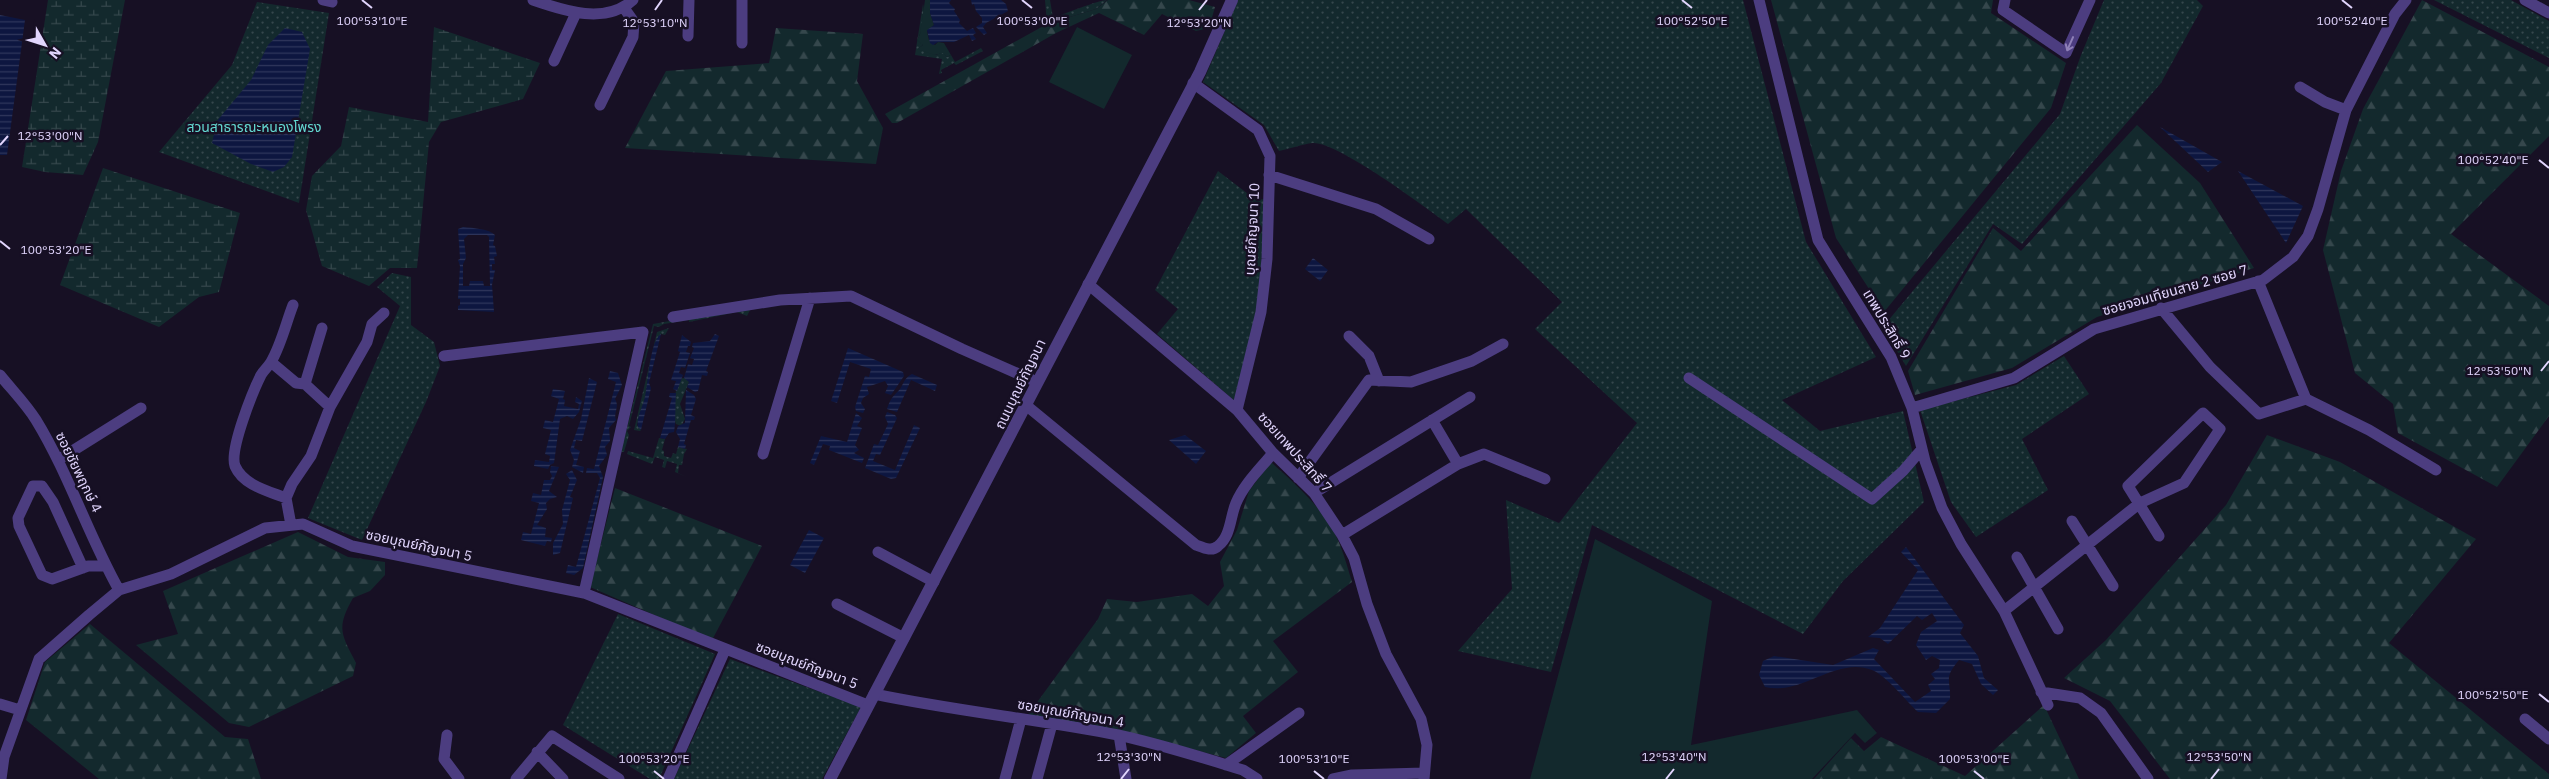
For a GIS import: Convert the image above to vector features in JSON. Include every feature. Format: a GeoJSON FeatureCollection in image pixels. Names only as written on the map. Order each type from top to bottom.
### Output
{"type":"FeatureCollection","features":[{"type":"Feature","properties":{"kind":"street"},"geometry":{"type":"LineString","coordinates":[[533,0],[587,15],[629,4],[634,22],[634,37],[600,105]]}},
{"type":"Feature","properties":{"kind":"street"},"geometry":{"type":"LineString","coordinates":[[688,36],[689,0]]}},
{"type":"Feature","properties":{"kind":"street"},"geometry":{"type":"LineString","coordinates":[[742,0],[742,43]]}},
{"type":"Feature","properties":{"kind":"street","name":"ถนนบุณย์กัญจนา"},"geometry":{"type":"LineString","coordinates":[[830,779],[1027,406],[1037,382],[1193,83],[1232,0]]}},
{"type":"Feature","properties":{"kind":"street","name":"เทพประสิทธิ์ 9"},"geometry":{"type":"LineString","coordinates":[[1759,0],[1818,240],[1891,357],[1912,408],[1922,449],[1942,508],[1961,544],[2004,611],[2019,639],[2048,706]]}},
{"type":"Feature","properties":{"kind":"street"},"geometry":{"type":"LineString","coordinates":[[2005,0],[2003,10],[2066,53],[2090,0]]}},
{"type":"Feature","properties":{"kind":"street","name":"ซอยจอมเทียนสาย 2 ซอย 7"},"geometry":{"type":"LineString","coordinates":[[1912,408],[2014,378],[2094,329],[2258,281],[2293,257],[2308,236],[2318,209],[2346,110],[2395,14],[2406,0]]}},
{"type":"Feature","properties":{"kind":"street"},"geometry":{"type":"LineString","coordinates":[[2525,0],[2549,13]]}},
{"type":"Feature","properties":{"kind":"street"},"geometry":{"type":"LineString","coordinates":[[554,62],[576,13]]}},
{"type":"Feature","properties":{"kind":"street","name":"บุณย์กัญจนา 10"},"geometry":{"type":"LineString","coordinates":[[1193,83],[1258,130],[1270,156],[1267,259],[1261,312],[1237,410]]}},
{"type":"Feature","properties":{"kind":"street"},"geometry":{"type":"LineString","coordinates":[[2300,87],[2325,102],[2346,110]]}},
{"type":"Feature","properties":{"kind":"street"},"geometry":{"type":"LineString","coordinates":[[1269,175],[1376,209],[1429,239]]}},
{"type":"Feature","properties":{"kind":"street"},"geometry":{"type":"LineString","coordinates":[[2258,281],[2306,400]]}},
{"type":"Feature","properties":{"kind":"street","name":"ซอยเทพประสิทธิ์ 7"},"geometry":{"type":"LineString","coordinates":[[1088,284],[1237,410],[1273,453],[1314,493],[1342,535],[1354,558],[1366,604],[1386,654],[1421,719],[1427,746],[1424,776]]}},
{"type":"Feature","properties":{"kind":"street"},"geometry":{"type":"LineString","coordinates":[[673,317],[780,300],[851,296],[862,299],[962,349],[1037,382]]}},
{"type":"Feature","properties":{"kind":"street"},"geometry":{"type":"LineString","coordinates":[[763,454],[810,298]]}},
{"type":"Feature","properties":{"kind":"street"},"geometry":{"type":"LineString","coordinates":[[286,498],[255,486],[240,474],[234,464],[234,453],[253,395],[262,373],[271,362],[292,305]]}},
{"type":"Feature","properties":{"kind":"street"},"geometry":{"type":"LineString","coordinates":[[2161,308],[2210,367],[2260,414],[2306,400],[2369,430],[2436,470]]}},
{"type":"Feature","properties":{"kind":"street"},"geometry":{"type":"LineString","coordinates":[[291,525],[286,498],[292,484],[310,456],[330,407],[366,342],[372,324],[384,313]]}},
{"type":"Feature","properties":{"kind":"street"},"geometry":{"type":"LineString","coordinates":[[305,384],[322,328]]}},
{"type":"Feature","properties":{"kind":"street"},"geometry":{"type":"LineString","coordinates":[[444,356],[643,332],[584,593]]}},
{"type":"Feature","properties":{"kind":"street"},"geometry":{"type":"LineString","coordinates":[[1350,336],[1369,356],[1379,380]]}},
{"type":"Feature","properties":{"kind":"street"},"geometry":{"type":"LineString","coordinates":[[1298,478],[1369,380],[1411,382],[1472,360],[1503,344]]}},
{"type":"Feature","properties":{"kind":"street"},"geometry":{"type":"LineString","coordinates":[[271,362],[296,383],[305,384],[330,407]]}},
{"type":"Feature","properties":{"kind":"street","name":"ซอยชัยพฤกษ์ 4"},"geometry":{"type":"LineString","coordinates":[[0,375],[35,419],[58,460],[105,566],[119,590]]}},
{"type":"Feature","properties":{"kind":"street"},"geometry":{"type":"LineString","coordinates":[[1689,378],[1872,499],[1903,471],[1922,449]]}},
{"type":"Feature","properties":{"kind":"street"},"geometry":{"type":"LineString","coordinates":[[1314,493],[1470,396]]}},
{"type":"Feature","properties":{"kind":"street"},"geometry":{"type":"LineString","coordinates":[[1027,406],[1196,545],[1209,549],[1217,548],[1224,540],[1236,504],[1247,483],[1273,453]]}},
{"type":"Feature","properties":{"kind":"street"},"geometry":{"type":"LineString","coordinates":[[58,460],[141,408]]}},
{"type":"Feature","properties":{"kind":"street"},"geometry":{"type":"LineString","coordinates":[[2004,611],[2036,588],[2140,504],[2184,483],[2220,429],[2204,413],[2128,486],[2140,504],[2159,536]]}},
{"type":"Feature","properties":{"kind":"street"},"geometry":{"type":"LineString","coordinates":[[1432,420],[1458,464]]}},
{"type":"Feature","properties":{"kind":"street"},"geometry":{"type":"LineString","coordinates":[[1342,535],[1458,464],[1484,454],[1545,479]]}},
{"type":"Feature","properties":{"kind":"street"},"geometry":{"type":"LineString","coordinates":[[83,568],[53,502],[42,486],[33,486],[18,518],[19,526],[42,575],[52,579],[83,568],[105,566]]}},
{"type":"Feature","properties":{"kind":"street"},"geometry":{"type":"LineString","coordinates":[[2072,521],[2113,586]]}},
{"type":"Feature","properties":{"kind":"street","name":"ซอยบุณย์กัญจนา 5"},"geometry":{"type":"LineString","coordinates":[[1,779],[4,757],[39,659],[119,590],[171,574],[264,528],[291,525],[303,524],[360,548],[584,593],[725,650],[871,700]]}},
{"type":"Feature","properties":{"kind":"street"},"geometry":{"type":"LineString","coordinates":[[878,552],[934,582]]}},
{"type":"Feature","properties":{"kind":"street"},"geometry":{"type":"LineString","coordinates":[[2017,557],[2058,630]]}},
{"type":"Feature","properties":{"kind":"street"},"geometry":{"type":"LineString","coordinates":[[837,604],[904,638]]}},
{"type":"Feature","properties":{"kind":"street"},"geometry":{"type":"LineString","coordinates":[[668,779],[725,650]]}},
{"type":"Feature","properties":{"kind":"street"},"geometry":{"type":"LineString","coordinates":[[2041,692],[2080,698],[2101,713],[2148,779]]}},
{"type":"Feature","properties":{"kind":"street","name":"ซอยบุณย์กัญจนา 4"},"geometry":{"type":"LineString","coordinates":[[871,700],[1021,719],[1119,735],[1242,770],[1257,779]]}},
{"type":"Feature","properties":{"kind":"street"},"geometry":{"type":"LineString","coordinates":[[0,704],[20,710]]}},
{"type":"Feature","properties":{"kind":"street"},"geometry":{"type":"LineString","coordinates":[[1226,765],[1299,712]]}},
{"type":"Feature","properties":{"kind":"street"},"geometry":{"type":"LineString","coordinates":[[1006,779],[1021,719]]}},
{"type":"Feature","properties":{"kind":"street"},"geometry":{"type":"LineString","coordinates":[[2525,719],[2549,739]]}},
{"type":"Feature","properties":{"kind":"street"},"geometry":{"type":"LineString","coordinates":[[1036,779],[1052,724]]}},
{"type":"Feature","properties":{"kind":"street"},"geometry":{"type":"LineString","coordinates":[[447,735],[444,759],[459,779]]}},
{"type":"Feature","properties":{"kind":"street"},"geometry":{"type":"LineString","coordinates":[[1119,735],[1126,779]]}},
{"type":"Feature","properties":{"kind":"street"},"geometry":{"type":"LineString","coordinates":[[516,779],[552,736],[619,779]]}},
{"type":"Feature","properties":{"kind":"street"},"geometry":{"type":"LineString","coordinates":[[537,752],[564,779]]}},
{"type":"Feature","properties":{"kind":"street"},"geometry":{"type":"LineString","coordinates":[[1333,779],[1352,775],[1424,776]]}},
{"type":"Feature","properties":{"kind":"green space"},"geometry":{"type":"Polygon","coordinates":[[[48,0],[125,0],[98,142],[83,175],[45,172],[22,167],[48,0]]]}},
{"type":"Feature","properties":{"kind":"green space"},"geometry":{"type":"Polygon","coordinates":[[[925,0],[930,0],[930,13],[934,25],[927,31],[929,40],[935,45],[938,42],[944,43],[951,55],[947,57],[943,53],[935,55],[917,49],[923,45],[917,40],[920,34],[925,0]]]}},
{"type":"Feature","properties":{"kind":"green space"},"geometry":{"type":"Polygon","coordinates":[[[1045,0],[1050,0],[1053,18],[1107,0],[1096,9],[1047,24],[1045,0]]]}},
{"type":"Feature","properties":{"kind":"green space"},"geometry":{"type":"Polygon","coordinates":[[[1108,0],[1189,0],[1215,7],[1209,28],[1196,31],[1162,14],[1144,35],[1099,13],[1056,33],[897,123],[892,123],[885,114],[1047,24],[1096,9],[1108,0]]]}},
{"type":"Feature","properties":{"kind":"green space"},"geometry":{"type":"Polygon","coordinates":[[[1238,0],[1743,0],[1806,242],[1876,357],[1782,400],[1820,431],[1903,411],[1924,502],[1843,581],[1803,634],[1592,525],[1551,672],[1458,651],[1512,589],[1506,500],[1559,523],[1637,423],[1535,329],[1562,302],[1466,209],[1448,224],[1361,164],[1325,145],[1305,144],[1279,151],[1264,125],[1203,82],[1238,0]]]}},
{"type":"Feature","properties":{"kind":"green space"},"geometry":{"type":"Polygon","coordinates":[[[1771,0],[1993,0],[1991,13],[2066,63],[2051,108],[1884,312],[1836,238],[1771,0]]]}},
{"type":"Feature","properties":{"kind":"green space"},"geometry":{"type":"Polygon","coordinates":[[[2104,0],[2197,0],[2203,6],[2161,83],[2022,244],[1993,224],[1906,366],[1885,331],[1887,322],[2060,114],[2081,55],[2104,0]]]}},
{"type":"Feature","properties":{"kind":"green space"},"geometry":{"type":"Polygon","coordinates":[[[2422,0],[2549,67],[2549,136],[2451,234],[2549,306],[2549,416],[2497,487],[2398,433],[2393,404],[2355,373],[2323,250],[2341,171],[2363,109],[2422,0]]]}},
{"type":"Feature","properties":{"kind":"green space"},"geometry":{"type":"Polygon","coordinates":[[[2434,0],[2511,0],[2549,21],[2549,58],[2434,0]]]}},
{"type":"Feature","properties":{"kind":"green space","name":"สวนสาธารณะหนองโพรง"},"geometry":{"type":"Polygon","coordinates":[[[257,2],[329,13],[299,203],[159,152],[232,65],[257,2]]]}},
{"type":"Feature","properties":{"kind":"green space"},"geometry":{"type":"Polygon","coordinates":[[[923,4],[923,21],[918,38],[923,45],[919,48],[936,55],[943,52],[947,57],[951,55],[955,62],[981,48],[983,51],[956,65],[954,63],[941,70],[942,73],[939,74],[942,59],[915,55],[923,4]]]}},
{"type":"Feature","properties":{"kind":"green space"},"geometry":{"type":"Polygon","coordinates":[[[434,27],[540,63],[523,99],[441,122],[429,142],[417,268],[390,268],[369,286],[322,266],[306,210],[312,176],[341,146],[349,107],[428,122],[434,27]]]}},
{"type":"Feature","properties":{"kind":"green space"},"geometry":{"type":"Polygon","coordinates":[[[1077,27],[1132,55],[1104,109],[1049,82],[1077,27]]]}},
{"type":"Feature","properties":{"kind":"green space"},"geometry":{"type":"Polygon","coordinates":[[[776,28],[863,34],[857,81],[883,128],[876,164],[625,148],[666,71],[769,63],[776,28]]]}},
{"type":"Feature","properties":{"kind":"green space"},"geometry":{"type":"Polygon","coordinates":[[[2137,125],[2200,183],[2254,268],[2097,317],[2012,368],[1915,395],[1908,371],[1993,228],[2021,251],[2137,125]]]}},
{"type":"Feature","properties":{"kind":"green space"},"geometry":{"type":"Polygon","coordinates":[[[103,168],[240,213],[219,292],[199,297],[159,327],[60,285],[103,168]]]}},
{"type":"Feature","properties":{"kind":"green space"},"geometry":{"type":"Polygon","coordinates":[[[1218,171],[1256,200],[1265,199],[1259,306],[1236,402],[1157,334],[1178,309],[1155,290],[1218,171]]]}},
{"type":"Feature","properties":{"kind":"green space"},"geometry":{"type":"Polygon","coordinates":[[[392,273],[411,277],[411,325],[434,342],[440,366],[426,402],[362,540],[308,518],[400,306],[377,287],[392,273]]]}},
{"type":"Feature","properties":{"kind":"green space"},"geometry":{"type":"Polygon","coordinates":[[[748,307],[750,310],[747,316],[737,312],[689,322],[689,320],[664,324],[659,327],[654,326],[629,426],[631,427],[627,431],[629,435],[624,452],[621,452],[653,324],[748,307]]]}},
{"type":"Feature","properties":{"kind":"green space"},"geometry":{"type":"Polygon","coordinates":[[[669,328],[665,335],[661,334],[654,347],[645,398],[637,425],[641,430],[634,430],[657,332],[669,328]]]}},
{"type":"Feature","properties":{"kind":"green space"},"geometry":{"type":"Polygon","coordinates":[[[2064,356],[2089,394],[2022,439],[2048,490],[1976,537],[1951,502],[1920,410],[2016,385],[2064,356]]]}},
{"type":"Feature","properties":{"kind":"green space"},"geometry":{"type":"Polygon","coordinates":[[[682,378],[687,378],[689,382],[680,404],[685,419],[681,426],[676,424],[674,419],[673,406],[675,394],[682,378]]]}},
{"type":"Feature","properties":{"kind":"green space"},"geometry":{"type":"Polygon","coordinates":[[[2267,435],[2340,462],[2476,539],[2389,643],[2549,774],[2549,779],[2170,779],[2110,701],[2064,678],[2106,640],[2226,505],[2267,435]]]}},
{"type":"Feature","properties":{"kind":"green space"},"geometry":{"type":"Polygon","coordinates":[[[659,438],[665,439],[662,450],[664,451],[664,456],[671,458],[673,453],[676,454],[678,447],[687,449],[682,465],[679,465],[678,473],[687,477],[675,472],[677,464],[667,461],[665,468],[662,467],[664,460],[655,457],[652,464],[627,454],[628,451],[653,458],[659,438]]]}},
{"type":"Feature","properties":{"kind":"green space"},"geometry":{"type":"Polygon","coordinates":[[[1271,462],[1310,500],[1327,521],[1340,545],[1352,582],[1273,641],[1298,672],[1243,716],[1256,733],[1226,758],[1115,729],[1027,716],[1098,619],[1107,599],[1137,602],[1192,594],[1208,606],[1224,586],[1220,562],[1237,530],[1249,491],[1271,462]]]}},
{"type":"Feature","properties":{"kind":"green space"},"geometry":{"type":"Polygon","coordinates":[[[615,488],[762,546],[712,640],[590,587],[615,488]]]}},
{"type":"Feature","properties":{"kind":"green space"},"geometry":{"type":"Polygon","coordinates":[[[298,532],[348,557],[385,562],[385,575],[370,591],[353,598],[344,617],[344,638],[356,663],[353,676],[249,727],[229,723],[136,645],[178,634],[163,591],[298,532]]]}},
{"type":"Feature","properties":{"kind":"green space"},"geometry":{"type":"Polygon","coordinates":[[[1595,539],[1712,601],[1691,745],[1857,710],[1877,733],[1865,743],[1855,733],[1812,779],[1530,779],[1595,539]]]}},
{"type":"Feature","properties":{"kind":"green space"},"geometry":{"type":"Polygon","coordinates":[[[618,614],[715,654],[659,779],[650,779],[563,725],[618,614]]]}},
{"type":"Feature","properties":{"kind":"green space"},"geometry":{"type":"Polygon","coordinates":[[[90,624],[225,737],[248,739],[261,779],[99,779],[26,720],[45,662],[90,624]]]}},
{"type":"Feature","properties":{"kind":"green space"},"geometry":{"type":"Polygon","coordinates":[[[730,659],[861,707],[822,779],[674,779],[730,659]]]}},
{"type":"Feature","properties":{"kind":"green space"},"geometry":{"type":"Polygon","coordinates":[[[2044,705],[2079,779],[1814,779],[1851,738],[1864,751],[1881,737],[1965,776],[2044,705]]]}},
{"type":"Feature","properties":{"kind":"shaded area"},"geometry":{"type":"Polygon","coordinates":[[[930,0],[951,0],[949,3],[955,9],[954,11],[960,20],[959,23],[967,31],[973,28],[976,33],[973,35],[976,39],[972,41],[969,35],[954,42],[938,42],[933,45],[930,43],[927,30],[934,25],[930,13],[930,0]]]}},
{"type":"Feature","properties":{"kind":"shaded area"},"geometry":{"type":"Polygon","coordinates":[[[971,0],[1001,0],[1006,4],[1008,11],[986,23],[983,27],[987,33],[984,35],[976,27],[982,23],[982,18],[976,11],[974,4],[972,5],[971,0]]]}},
{"type":"Feature","properties":{"kind":"shaded area"},"geometry":{"type":"Polygon","coordinates":[[[0,15],[25,20],[7,155],[0,155],[0,15]]]}},
{"type":"Feature","properties":{"kind":"shaded area"},"geometry":{"type":"Polygon","coordinates":[[[285,28],[302,32],[310,49],[292,157],[284,167],[273,172],[251,164],[212,143],[217,121],[251,80],[268,45],[285,28]]]}},
{"type":"Feature","properties":{"kind":"shaded area"},"geometry":{"type":"Polygon","coordinates":[[[2160,127],[2222,162],[2208,172],[2160,127]]]}},
{"type":"Feature","properties":{"kind":"shaded area"},"geometry":{"type":"Polygon","coordinates":[[[2238,171],[2303,206],[2286,243],[2238,171]]]}},
{"type":"Feature","properties":{"kind":"shaded area"},"geometry":{"type":"Polygon","coordinates":[[[463,227],[476,228],[489,231],[495,235],[493,245],[495,246],[497,256],[494,257],[495,264],[492,264],[492,270],[495,270],[492,285],[494,312],[458,310],[460,305],[460,299],[458,299],[460,266],[458,260],[460,259],[458,229],[463,227]],[[468,235],[464,239],[466,258],[463,264],[463,286],[469,286],[470,281],[483,281],[484,286],[490,286],[489,237],[487,235],[468,235]]]}},
{"type":"Feature","properties":{"kind":"shaded area"},"geometry":{"type":"Polygon","coordinates":[[[1313,258],[1328,270],[1320,281],[1305,269],[1313,258]]]}},
{"type":"Feature","properties":{"kind":"shaded area"},"geometry":{"type":"Polygon","coordinates":[[[661,334],[649,383],[651,388],[641,430],[638,427],[638,420],[645,397],[654,345],[661,334]]]}},
{"type":"Feature","properties":{"kind":"shaded area"},"geometry":{"type":"Polygon","coordinates":[[[715,334],[719,336],[706,371],[708,372],[707,376],[702,375],[698,391],[695,392],[687,387],[689,382],[684,378],[688,364],[692,365],[694,359],[690,358],[694,348],[692,347],[693,343],[710,341],[715,334]]]}},
{"type":"Feature","properties":{"kind":"shaded area"},"geometry":{"type":"Polygon","coordinates":[[[682,335],[691,342],[686,352],[690,353],[685,368],[681,367],[679,373],[683,375],[677,391],[673,389],[676,381],[671,380],[680,352],[678,351],[682,335]]]}},
{"type":"Feature","properties":{"kind":"shaded area"},"geometry":{"type":"Polygon","coordinates":[[[848,348],[903,372],[904,376],[891,395],[885,393],[888,386],[885,381],[867,387],[869,394],[863,398],[861,403],[865,409],[863,413],[856,411],[855,407],[865,376],[869,377],[871,369],[850,362],[837,403],[831,401],[848,348]]]}},
{"type":"Feature","properties":{"kind":"shaded area"},"geometry":{"type":"Polygon","coordinates":[[[610,371],[618,373],[622,385],[615,399],[617,405],[616,420],[609,428],[610,441],[605,447],[607,455],[599,466],[603,477],[583,568],[574,575],[566,573],[568,565],[576,567],[600,478],[597,473],[586,473],[587,468],[594,469],[616,382],[608,379],[610,371]]]}},
{"type":"Feature","properties":{"kind":"shaded area"},"geometry":{"type":"Polygon","coordinates":[[[912,374],[937,385],[935,391],[911,380],[897,412],[887,409],[892,398],[912,374]]]}},
{"type":"Feature","properties":{"kind":"shaded area"},"geometry":{"type":"Polygon","coordinates":[[[589,378],[597,382],[582,441],[576,440],[574,448],[580,451],[576,465],[584,467],[583,473],[572,467],[574,460],[570,450],[581,419],[589,378]]]}},
{"type":"Feature","properties":{"kind":"shaded area"},"geometry":{"type":"Polygon","coordinates":[[[553,389],[565,391],[564,406],[578,409],[579,404],[575,402],[576,397],[582,401],[579,412],[573,419],[567,416],[560,419],[554,463],[548,469],[534,466],[535,460],[549,462],[550,456],[545,454],[551,430],[543,428],[545,420],[553,422],[559,399],[551,396],[553,389]]]}},
{"type":"Feature","properties":{"kind":"shaded area"},"geometry":{"type":"Polygon","coordinates":[[[686,390],[694,395],[696,399],[691,415],[695,417],[694,420],[691,420],[684,444],[686,445],[685,449],[678,447],[680,439],[676,432],[678,426],[685,423],[686,390]]]}},
{"type":"Feature","properties":{"kind":"shaded area"},"geometry":{"type":"Polygon","coordinates":[[[670,393],[676,393],[675,428],[674,432],[669,433],[665,439],[660,438],[672,398],[669,397],[670,393]]]}},
{"type":"Feature","properties":{"kind":"shaded area"},"geometry":{"type":"Polygon","coordinates":[[[887,412],[895,415],[897,418],[880,455],[876,454],[873,461],[895,470],[914,425],[920,428],[896,478],[891,479],[865,468],[874,444],[878,445],[888,424],[885,417],[887,412]]]}},
{"type":"Feature","properties":{"kind":"shaded area"},"geometry":{"type":"Polygon","coordinates":[[[856,413],[862,418],[857,426],[862,428],[855,445],[859,450],[854,453],[864,458],[862,463],[829,450],[830,446],[823,444],[814,465],[810,463],[821,436],[847,442],[856,413]]]}},
{"type":"Feature","properties":{"kind":"shaded area"},"geometry":{"type":"Polygon","coordinates":[[[1185,435],[1206,451],[1196,464],[1169,440],[1185,435]]]}},
{"type":"Feature","properties":{"kind":"shaded area"},"geometry":{"type":"Polygon","coordinates":[[[551,466],[559,467],[549,491],[557,497],[550,499],[546,503],[547,509],[537,525],[546,528],[545,537],[552,538],[551,542],[547,541],[545,546],[521,540],[523,532],[531,534],[539,503],[531,501],[533,493],[541,495],[544,480],[550,480],[552,476],[550,472],[551,466]]]}},
{"type":"Feature","properties":{"kind":"shaded area"},"geometry":{"type":"Polygon","coordinates":[[[572,470],[577,480],[570,497],[573,498],[560,553],[553,555],[553,543],[563,524],[562,510],[570,480],[566,474],[572,470]]]}},
{"type":"Feature","properties":{"kind":"shaded area"},"geometry":{"type":"Polygon","coordinates":[[[809,530],[824,538],[805,573],[790,565],[809,530]]]}},
{"type":"Feature","properties":{"kind":"shaded area"},"geometry":{"type":"Polygon","coordinates":[[[1906,547],[1964,625],[1960,633],[1978,656],[1984,678],[1998,690],[1993,695],[1981,684],[1972,664],[1959,660],[1949,675],[1950,699],[1936,713],[1918,712],[1878,673],[1859,667],[1845,668],[1792,686],[1779,688],[1765,687],[1759,675],[1763,661],[1774,656],[1833,665],[1873,648],[1879,650],[1874,659],[1915,702],[1931,691],[1928,685],[1935,679],[1931,674],[1939,668],[1940,660],[1932,656],[1926,660],[1916,645],[1921,632],[1937,621],[1932,613],[1922,620],[1917,616],[1888,644],[1880,638],[1868,637],[1880,628],[1918,570],[1901,552],[1906,547]]]}}]}
